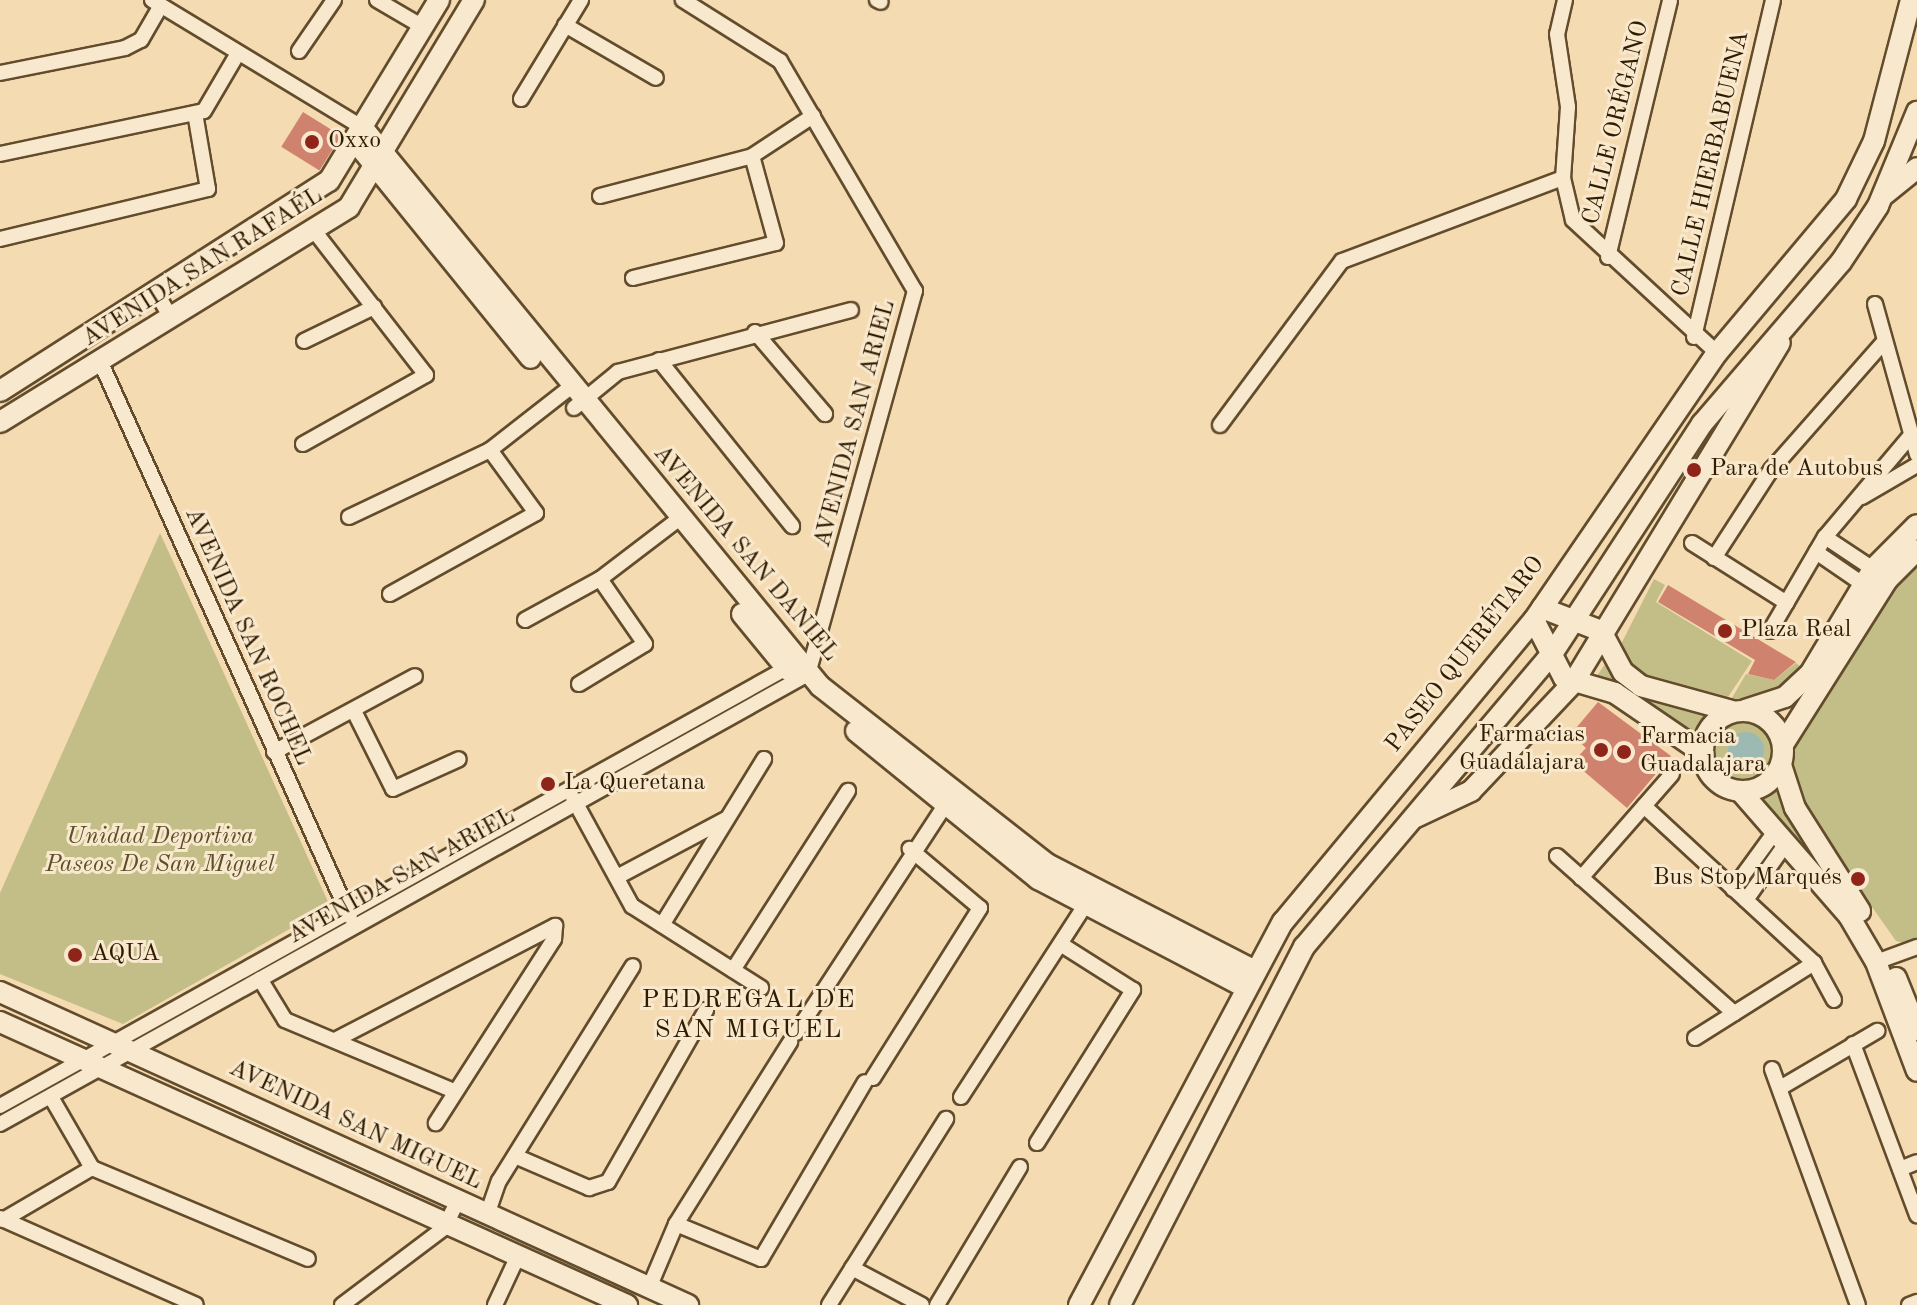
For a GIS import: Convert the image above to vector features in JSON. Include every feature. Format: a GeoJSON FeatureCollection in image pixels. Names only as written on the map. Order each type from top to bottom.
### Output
{"type":"FeatureCollection","features":[{"type":"Feature","properties":{"kind":"main road","name":"AVENIDA SAN RAFAÉL"},"geometry":{"type":"LineString","coordinates":[[0,391],[329,181],[355,130],[439,0]]}},
{"type":"Feature","properties":{"kind":"main road","name":"AVENIDA SAN RAFAÉL"},"geometry":{"type":"LineString","coordinates":[[0,422],[101,363],[349,207],[474,0]]}},
{"type":"Feature","properties":{"kind":"main road","name":"PASEO QUERÉTARO"},"geometry":{"type":"LineString","coordinates":[[1079,1305],[1249,979],[1283,922],[1538,614],[1717,353],[1846,199],[1874,141],[1911,0]]}},
{"type":"Feature","properties":{"kind":"main road"},"geometry":{"type":"LineString","coordinates":[[1120,1305],[1304,947],[1552,654],[1702,424],[1841,262],[1882,196],[1917,112]]}},
{"type":"Feature","properties":{"kind":"main road","name":"AVENIDA SAN DANIEL"},"geometry":{"type":"LineString","coordinates":[[355,130],[675,521],[801,669],[944,807],[1004,844],[1249,979]]}},
{"type":"Feature","properties":{"kind":"main road"},"geometry":{"type":"LineString","coordinates":[[1882,196],[1917,168]]}},
{"type":"Feature","properties":{"kind":"main road"},"geometry":{"type":"LineString","coordinates":[[1409,820],[1471,791],[1573,683],[1606,637],[1799,310]]}},
{"type":"Feature","properties":{"kind":"main road"},"geometry":{"type":"LineString","coordinates":[[1703,753],[1710,727],[1739,711],[1785,697],[1810,674],[1868,577],[1917,525]]}},
{"type":"Feature","properties":{"kind":"main road"},"geometry":{"type":"LineString","coordinates":[[1917,550],[1887,580],[1784,743],[1781,765],[1795,808],[1882,960],[1917,1030]]}},
{"type":"Feature","properties":{"kind":"main road"},"geometry":{"type":"LineString","coordinates":[[1538,614],[1574,622],[1606,637],[1623,672],[1641,686],[1762,715],[1784,743]]}},
{"type":"Feature","properties":{"kind":"main road"},"geometry":{"type":"LineString","coordinates":[[1538,614],[1552,654],[1573,683],[1615,693],[1703,753],[1722,786],[1741,792],[1849,916],[1882,960],[1917,1071]]}},
{"type":"Feature","properties":{"kind":"main road","name":"AVENIDA SAN DANIEL"},"geometry":{"type":"LineString","coordinates":[[801,669],[1004,844],[1087,902],[1249,979]]}},
{"type":"Feature","properties":{"kind":"main road"},"geometry":{"type":"LineString","coordinates":[[1741,792],[1763,787],[1781,765]]}},
{"type":"Feature","properties":{"kind":"main road","name":"AVENIDA SAN MIGUEL"},"geometry":{"type":"LineString","coordinates":[[0,992],[688,1305]]}},
{"type":"Feature","properties":{"kind":"main road"},"geometry":{"type":"LineString","coordinates":[[0,1022],[444,1228],[627,1305]]}},
{"type":"Feature","properties":{"kind":"street"},"geometry":{"type":"LineString","coordinates":[[299,51],[334,0]]}},
{"type":"Feature","properties":{"kind":"street"},"geometry":{"type":"LineString","coordinates":[[377,0],[423,27]]}},
{"type":"Feature","properties":{"kind":"street"},"geometry":{"type":"LineString","coordinates":[[521,99],[581,0]]}},
{"type":"Feature","properties":{"kind":"street","name":"AVENIDA SAN ARIEL"},"geometry":{"type":"LineString","coordinates":[[0,1106],[93,1065],[136,1053],[260,979],[577,806],[801,669],[915,291],[776,57],[683,0]]}},
{"type":"Feature","properties":{"kind":"street"},"geometry":{"type":"LineString","coordinates":[[1565,0],[1557,34],[1568,107],[1563,178],[1573,220],[1694,337],[1717,353]]}},
{"type":"Feature","properties":{"kind":"street","name":"CALLE ORÉGANO"},"geometry":{"type":"LineString","coordinates":[[1608,257],[1670,0]]}},
{"type":"Feature","properties":{"kind":"street","name":"CALLE HIERBABUENA"},"geometry":{"type":"LineString","coordinates":[[1694,337],[1773,0]]}},
{"type":"Feature","properties":{"kind":"street"},"geometry":{"type":"LineString","coordinates":[[0,73],[125,48],[141,40],[156,3],[355,130]]}},
{"type":"Feature","properties":{"kind":"street"},"geometry":{"type":"LineString","coordinates":[[565,25],[656,78]]}},
{"type":"Feature","properties":{"kind":"street"},"geometry":{"type":"LineString","coordinates":[[0,154],[204,111],[238,53]]}},
{"type":"Feature","properties":{"kind":"street"},"geometry":{"type":"LineString","coordinates":[[0,239],[208,189],[195,113]]}},
{"type":"Feature","properties":{"kind":"street"},"geometry":{"type":"LineString","coordinates":[[600,196],[752,156],[813,116]]}},
{"type":"Feature","properties":{"kind":"street"},"geometry":{"type":"LineString","coordinates":[[633,278],[776,243],[752,156]]}},
{"type":"Feature","properties":{"kind":"street"},"geometry":{"type":"LineString","coordinates":[[1220,425],[1342,261],[1563,178]]}},
{"type":"Feature","properties":{"kind":"street"},"geometry":{"type":"LineString","coordinates":[[303,444],[426,375],[312,228]]}},
{"type":"Feature","properties":{"kind":"street"},"geometry":{"type":"LineString","coordinates":[[156,292],[171,318]]}},
{"type":"Feature","properties":{"kind":"street"},"geometry":{"type":"LineString","coordinates":[[1875,304],[1917,454]]}},
{"type":"Feature","properties":{"kind":"street"},"geometry":{"type":"LineString","coordinates":[[304,341],[374,307]]}},
{"type":"Feature","properties":{"kind":"street"},"geometry":{"type":"LineString","coordinates":[[349,517],[490,450],[618,372],[755,332],[851,310]]}},
{"type":"Feature","properties":{"kind":"street"},"geometry":{"type":"LineString","coordinates":[[755,332],[825,414]]}},
{"type":"Feature","properties":{"kind":"street"},"geometry":{"type":"LineString","coordinates":[[1714,558],[1771,470],[1884,342]]}},
{"type":"Feature","properties":{"kind":"street"},"geometry":{"type":"LineString","coordinates":[[659,360],[792,526]]}},
{"type":"Feature","properties":{"kind":"street","name":"AVENIDA SAN ROCHEL"},"geometry":{"type":"LineString","coordinates":[[101,363],[354,928]]}},
{"type":"Feature","properties":{"kind":"street"},"geometry":{"type":"LineString","coordinates":[[1770,631],[1825,537],[1848,505],[1912,434]]}},
{"type":"Feature","properties":{"kind":"street"},"geometry":{"type":"LineString","coordinates":[[390,594],[536,513],[490,450]]}},
{"type":"Feature","properties":{"kind":"street"},"geometry":{"type":"LineString","coordinates":[[1848,505],[1917,465]]}},
{"type":"Feature","properties":{"kind":"street"},"geometry":{"type":"LineString","coordinates":[[525,620],[600,579],[675,521]]}},
{"type":"Feature","properties":{"kind":"street"},"geometry":{"type":"LineString","coordinates":[[1825,537],[1868,577]]}},
{"type":"Feature","properties":{"kind":"street"},"geometry":{"type":"LineString","coordinates":[[1692,543],[1787,603]]}},
{"type":"Feature","properties":{"kind":"street"},"geometry":{"type":"LineString","coordinates":[[1816,552],[1868,577]]}},
{"type":"Feature","properties":{"kind":"street"},"geometry":{"type":"LineString","coordinates":[[579,684],[645,644],[600,579]]}},
{"type":"Feature","properties":{"kind":"street","name":"AVENIDA SAN ARIEL"},"geometry":{"type":"LineString","coordinates":[[0,1124],[51,1097],[93,1065],[111,1043],[569,789],[801,669]]}},
{"type":"Feature","properties":{"kind":"street"},"geometry":{"type":"LineString","coordinates":[[274,752],[415,676]]}},
{"type":"Feature","properties":{"kind":"street"},"geometry":{"type":"LineString","coordinates":[[354,711],[393,789],[459,759]]}},
{"type":"Feature","properties":{"kind":"street"},"geometry":{"type":"LineString","coordinates":[[662,925],[764,759]]}},
{"type":"Feature","properties":{"kind":"street"},"geometry":{"type":"LineString","coordinates":[[1581,878],[1672,774]]}},
{"type":"Feature","properties":{"kind":"street"},"geometry":{"type":"LineString","coordinates":[[569,789],[632,906],[761,988]]}},
{"type":"Feature","properties":{"kind":"street"},"geometry":{"type":"LineString","coordinates":[[733,970],[848,791]]}},
{"type":"Feature","properties":{"kind":"street"},"geometry":{"type":"LineString","coordinates":[[1644,806],[1814,963],[1834,1000]]}},
{"type":"Feature","properties":{"kind":"street"},"geometry":{"type":"LineString","coordinates":[[649,1288],[676,1224],[910,849],[944,807]]}},
{"type":"Feature","properties":{"kind":"street"},"geometry":{"type":"LineString","coordinates":[[617,877],[727,818]]}},
{"type":"Feature","properties":{"kind":"street"},"geometry":{"type":"LineString","coordinates":[[1733,889],[1781,836]]}},
{"type":"Feature","properties":{"kind":"street"},"geometry":{"type":"LineString","coordinates":[[1746,900],[1781,836]]}},
{"type":"Feature","properties":{"kind":"street"},"geometry":{"type":"LineString","coordinates":[[676,1224],[761,1259],[869,1080],[980,908],[910,849]]}},
{"type":"Feature","properties":{"kind":"street"},"geometry":{"type":"LineString","coordinates":[[1557,856],[1734,1013]]}},
{"type":"Feature","properties":{"kind":"street"},"geometry":{"type":"LineString","coordinates":[[961,1097],[1087,902]]}},
{"type":"Feature","properties":{"kind":"street"},"geometry":{"type":"LineString","coordinates":[[337,1039],[555,926],[554,939],[436,1123]]}},
{"type":"Feature","properties":{"kind":"street"},"geometry":{"type":"LineString","coordinates":[[1037,1143],[1133,990],[1062,945]]}},
{"type":"Feature","properties":{"kind":"street"},"geometry":{"type":"LineString","coordinates":[[1882,960],[1917,947]]}},
{"type":"Feature","properties":{"kind":"street"},"geometry":{"type":"LineString","coordinates":[[1695,1038],[1814,963]]}},
{"type":"Feature","properties":{"kind":"street"},"geometry":{"type":"LineString","coordinates":[[487,1215],[515,1156],[633,966]]}},
{"type":"Feature","properties":{"kind":"street"},"geometry":{"type":"LineString","coordinates":[[260,979],[285,1020],[337,1039],[454,1091]]}},
{"type":"Feature","properties":{"kind":"street"},"geometry":{"type":"LineString","coordinates":[[515,1156],[589,1188],[608,1182],[706,1010]]}},
{"type":"Feature","properties":{"kind":"street"},"geometry":{"type":"LineString","coordinates":[[1780,1088],[1877,1031]]}},
{"type":"Feature","properties":{"kind":"street"},"geometry":{"type":"LineString","coordinates":[[1853,1044],[1900,1169],[1912,1183],[1917,1215]]}},
{"type":"Feature","properties":{"kind":"street"},"geometry":{"type":"LineString","coordinates":[[1772,1069],[1858,1305]]}},
{"type":"Feature","properties":{"kind":"street"},"geometry":{"type":"LineString","coordinates":[[51,1097],[92,1168],[308,1259]]}},
{"type":"Feature","properties":{"kind":"street"},"geometry":{"type":"LineString","coordinates":[[829,1305],[946,1119]]}},
{"type":"Feature","properties":{"kind":"street"},"geometry":{"type":"LineString","coordinates":[[1900,1169],[1917,1162]]}},
{"type":"Feature","properties":{"kind":"street"},"geometry":{"type":"LineString","coordinates":[[937,1305],[1020,1167]]}},
{"type":"Feature","properties":{"kind":"street"},"geometry":{"type":"LineString","coordinates":[[2,1219],[92,1168]]}},
{"type":"Feature","properties":{"kind":"street"},"geometry":{"type":"LineString","coordinates":[[342,1305],[444,1228],[457,1202]]}},
{"type":"Feature","properties":{"kind":"street"},"geometry":{"type":"LineString","coordinates":[[2,1219],[196,1305]]}},
{"type":"Feature","properties":{"kind":"street"},"geometry":{"type":"LineString","coordinates":[[495,1305],[516,1260]]}},
{"type":"Feature","properties":{"kind":"street"},"geometry":{"type":"LineString","coordinates":[[852,1268],[922,1305]]}},
{"type":"Feature","properties":{"kind":"street"},"geometry":{"type":"LineString","coordinates":[[1909,1305],[1917,1302]]}},
{"type":"Feature","properties":{"kind":"green space","name":"Unidad Deportiva Paseos De San Miguel"},"geometry":{"type":"Polygon","coordinates":[[[160,533],[330,906],[123,1024],[0,974],[0,893],[160,533]]]}},
{"type":"Feature","properties":{"kind":"green space"},"geometry":{"type":"Polygon","coordinates":[[[1917,553],[1917,939],[1905,943],[1896,941],[1801,806],[1790,754],[1808,713],[1917,553]]]}},
{"type":"Feature","properties":{"kind":"green space"},"geometry":{"type":"Polygon","coordinates":[[[1654,579],[1665,585],[1656,602],[1752,661],[1722,706],[1642,686],[1617,652],[1654,579]]]}},
{"type":"Feature","properties":{"kind":"green space"},"geometry":{"type":"Polygon","coordinates":[[[1610,657],[1620,672],[1719,713],[1698,747],[1594,680],[1610,657]]]}},
{"type":"Feature","properties":{"kind":"green space"},"geometry":{"type":"Polygon","coordinates":[[[1796,663],[1809,673],[1798,685],[1726,708],[1746,674],[1774,680],[1796,663]]]}},
{"type":"Feature","properties":{"kind":"green space"},"geometry":{"type":"Polygon","coordinates":[[[1738,716],[1752,716],[1774,731],[1780,751],[1778,764],[1770,776],[1752,786],[1738,786],[1716,771],[1710,758],[1710,744],[1725,722],[1738,716]]]}},
{"type":"Feature","properties":{"kind":"green space"},"geometry":{"type":"Polygon","coordinates":[[[1779,785],[1791,812],[1883,954],[1753,798],[1779,785]]]}},
{"type":"Feature","properties":{"kind":"water"},"geometry":{"type":"Polygon","coordinates":[[[1746,732],[1759,737],[1764,750],[1759,763],[1746,768],[1733,763],[1728,750],[1733,737],[1746,732]]]}},
{"type":"Feature","properties":{"kind":"building","name":"Oxxo"},"geometry":{"type":"Polygon","coordinates":[[[303,112],[341,136],[319,171],[281,147],[303,112]]]}},
{"type":"Feature","properties":{"kind":"building","name":"Plaza Real"},"geometry":{"type":"Polygon","coordinates":[[[1668,585],[1796,662],[1774,680],[1748,674],[1755,660],[1658,602],[1668,585]]]}},
{"type":"Feature","properties":{"kind":"building","name":"Farmacia Guadalajara"},"geometry":{"type":"Polygon","coordinates":[[[1598,702],[1671,756],[1627,808],[1573,762],[1586,748],[1571,734],[1598,702]]]}},
{"type":"Feature","properties":{"kind":"place","name":"Oxxo"},"geometry":{"type":"Point","coordinates":[312,142]}},
{"type":"Feature","properties":{"kind":"place","name":"Para de Autobus"},"geometry":{"type":"Point","coordinates":[1694,470]}},
{"type":"Feature","properties":{"kind":"place","name":"Plaza Real"},"geometry":{"type":"Point","coordinates":[1725,631]}},
{"type":"Feature","properties":{"kind":"place","name":"Farmacias Guadalajara"},"geometry":{"type":"Point","coordinates":[1601,750]}},
{"type":"Feature","properties":{"kind":"place","name":"Farmacia Guadalajara"},"geometry":{"type":"Point","coordinates":[1624,752]}},
{"type":"Feature","properties":{"kind":"place","name":"La Queretana"},"geometry":{"type":"Point","coordinates":[548,784]}},
{"type":"Feature","properties":{"kind":"place","name":"Bus Stop Marqués"},"geometry":{"type":"Point","coordinates":[1858,879]}},
{"type":"Feature","properties":{"kind":"place","name":"AQUA"},"geometry":{"type":"Point","coordinates":[75,955]}},
{"type":"Feature","properties":{"kind":"district","name":"PEDREGAL DE SAN MIGUEL"},"geometry":{"type":"Point","coordinates":[749,1016]}}]}
